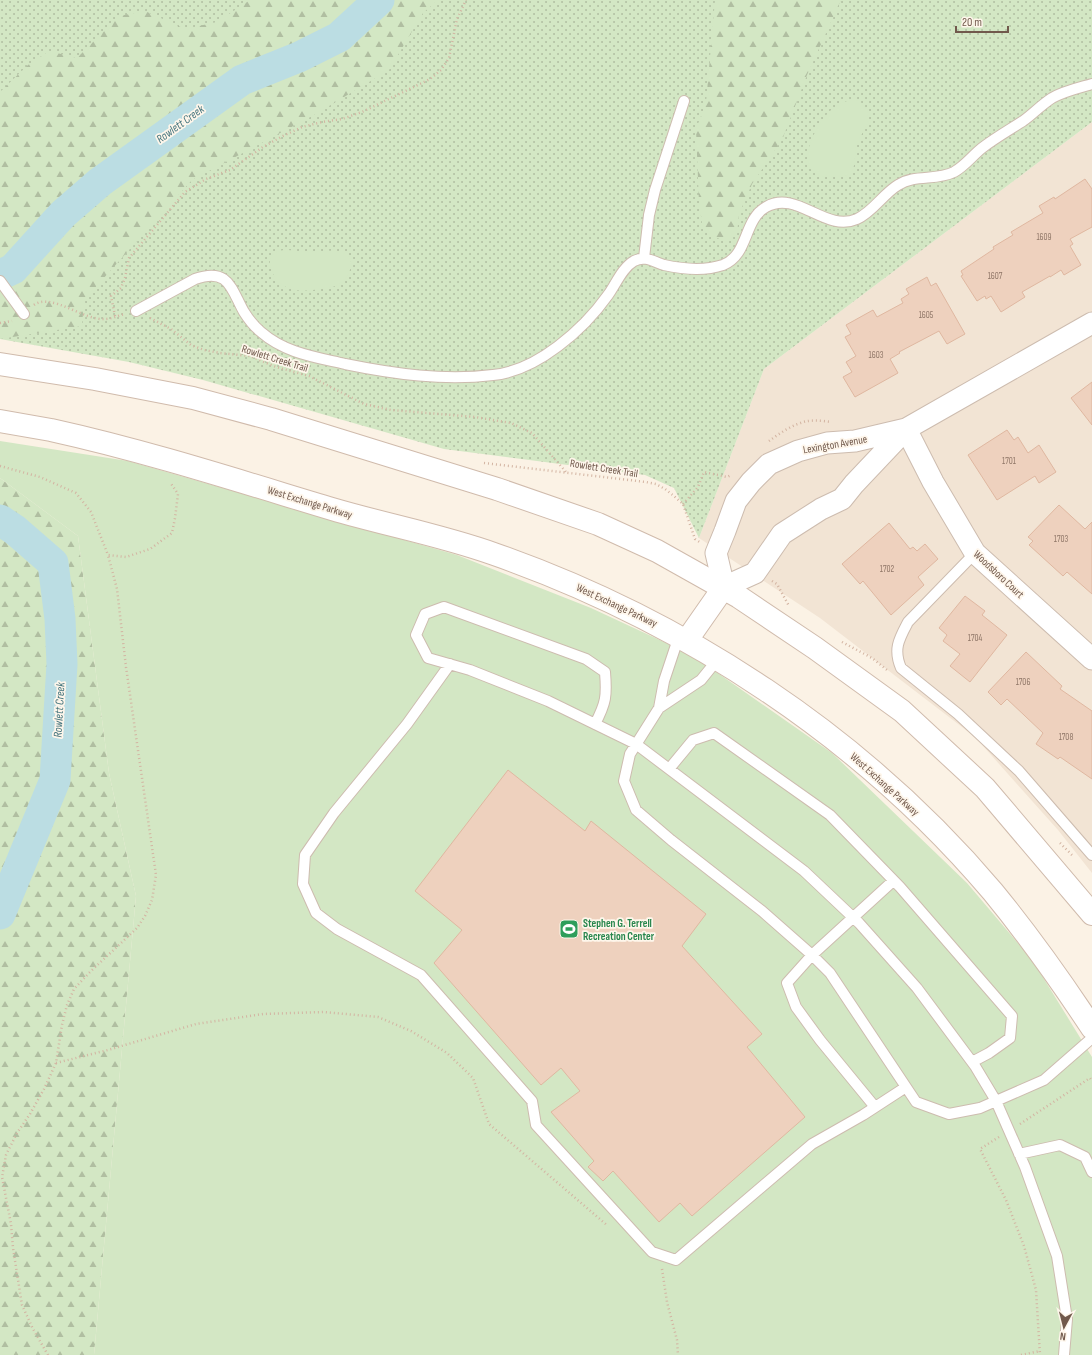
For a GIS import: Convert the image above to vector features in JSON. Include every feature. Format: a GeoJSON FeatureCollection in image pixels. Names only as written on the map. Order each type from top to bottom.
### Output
{"type":"FeatureCollection","features":[{"type":"Feature","properties":{"kind":"main road"},"geometry":{"type":"LineString","coordinates":[[0,364],[95,379],[193,398],[271,419],[497,489],[598,524],[657,550],[724,588],[815,648],[902,711],[985,788],[1092,914]]}},
{"type":"Feature","properties":{"kind":"main road","name":"West Exchange Parkway"},"geometry":{"type":"LineString","coordinates":[[0,422],[50,430],[156,456],[353,515],[443,537],[557,578],[631,611],[683,638],[748,678],[791,707],[836,741],[880,778],[919,814],[956,851],[1002,903],[1053,970],[1092,1028]]}},
{"type":"Feature","properties":{"kind":"main road"},"geometry":{"type":"LineString","coordinates":[[683,638],[724,588]]}},
{"type":"Feature","properties":{"kind":"street","name":"Lexington Avenue"},"geometry":{"type":"LineString","coordinates":[[906,429],[854,484],[842,499],[821,509],[782,534],[755,573],[724,588],[716,553],[736,501],[751,482],[769,464],[798,451],[827,443],[855,441],[906,429],[1092,323]]}},
{"type":"Feature","properties":{"kind":"street","name":"Woodsboro Court"},"geometry":{"type":"LineString","coordinates":[[906,429],[933,482],[974,553],[1092,659]]}},
{"type":"Feature","properties":{"kind":"lane"},"geometry":{"type":"LineString","coordinates":[[136,310],[195,279],[203,276],[217,276],[228,281],[245,313],[255,327],[269,339],[297,353],[398,374],[455,377],[494,375],[513,372],[528,366],[554,349],[572,334],[599,306],[633,261],[644,258],[666,265],[688,268],[708,268],[723,265],[734,258],[738,253],[746,240],[753,221],[760,211],[782,202],[794,204],[831,220],[847,222],[859,219],[870,211],[893,188],[902,182],[917,178],[940,176],[952,173],[965,164],[985,146],[1024,120],[1053,97],[1092,84]]}},
{"type":"Feature","properties":{"kind":"lane"},"geometry":{"type":"LineString","coordinates":[[644,258],[649,215],[655,190],[684,101]]}},
{"type":"Feature","properties":{"kind":"lane"},"geometry":{"type":"LineString","coordinates":[[0,281],[24,314]]}},
{"type":"Feature","properties":{"kind":"lane"},"geometry":{"type":"LineString","coordinates":[[974,553],[908,622],[900,636],[897,658],[901,668],[958,714],[1018,771],[1092,855]]}},
{"type":"Feature","properties":{"kind":"lane"},"geometry":{"type":"LineString","coordinates":[[595,724],[603,707],[606,690],[605,672],[586,659],[444,607],[425,614],[416,635],[428,658],[470,670],[548,701],[595,724],[636,744],[804,871],[853,917],[917,988],[972,1062],[996,1101],[1025,1167],[1057,1256],[1067,1319],[1064,1355]]}},
{"type":"Feature","properties":{"kind":"lane"},"geometry":{"type":"LineString","coordinates":[[683,638],[664,680],[658,708],[630,754],[624,781],[636,810],[671,840],[762,911],[830,973],[916,1102],[949,1114],[980,1108],[1044,1080],[1092,1038]]}},
{"type":"Feature","properties":{"kind":"lane"},"geometry":{"type":"LineString","coordinates":[[658,708],[701,680],[718,659]]}},
{"type":"Feature","properties":{"kind":"lane"},"geometry":{"type":"LineString","coordinates":[[450,664],[407,724],[334,813],[305,855],[303,884],[316,913],[337,929],[421,975],[532,1101],[536,1125],[652,1252],[676,1260],[812,1144],[906,1087]]}},
{"type":"Feature","properties":{"kind":"lane"},"geometry":{"type":"LineString","coordinates":[[668,769],[693,740],[714,733],[830,815],[893,881],[1012,1016],[1010,1038],[989,1053],[972,1062]]}},
{"type":"Feature","properties":{"kind":"lane"},"geometry":{"type":"LineString","coordinates":[[875,1107],[820,1040],[796,1007],[787,983],[812,955],[893,881]]}},
{"type":"Feature","properties":{"kind":"lane"},"geometry":{"type":"LineString","coordinates":[[1019,1154],[1060,1145],[1084,1157],[1092,1172]]}},
{"type":"Feature","properties":{"kind":"path"},"geometry":{"type":"LineString","coordinates":[[115,316],[111,296],[121,288],[126,278],[129,258],[185,192],[206,179],[230,170],[263,147],[302,127],[342,119],[362,112],[430,80],[441,70],[449,58],[457,19],[466,0]]}},
{"type":"Feature","properties":{"kind":"path"},"geometry":{"type":"LineString","coordinates":[[0,323],[18,319],[37,302],[60,304],[89,317],[106,319],[136,310]]}},
{"type":"Feature","properties":{"kind":"path","name":"Rowlett Creek Trail"},"geometry":{"type":"LineString","coordinates":[[136,310],[171,329],[191,345],[204,350],[250,356],[276,367],[309,376],[364,404],[391,410],[475,417],[511,423],[532,433],[566,472],[646,482],[656,484],[665,489],[682,504],[695,539],[702,544]]}},
{"type":"Feature","properties":{"kind":"path"},"geometry":{"type":"LineString","coordinates":[[0,466],[40,477],[76,493],[90,512],[108,554],[117,589],[126,667],[156,875],[152,900],[146,916],[137,928],[89,973],[74,990],[66,1005],[56,1063],[44,1089],[17,1133],[6,1155],[2,1177],[11,1224],[13,1248],[22,1305],[33,1329],[48,1355]]}},
{"type":"Feature","properties":{"kind":"path"},"geometry":{"type":"LineString","coordinates":[[108,554],[126,557],[150,549],[172,533],[178,494],[171,482],[164,480]]}},
{"type":"Feature","properties":{"kind":"path"},"geometry":{"type":"LineString","coordinates":[[56,1063],[108,1050],[196,1024],[255,1015],[324,1012],[378,1017],[411,1031],[447,1053],[473,1078],[489,1124],[614,1230]]}},
{"type":"Feature","properties":{"kind":"path"},"geometry":{"type":"LineString","coordinates":[[652,1252],[664,1271],[667,1302],[677,1340],[678,1355]]}},
{"type":"Feature","properties":{"kind":"path"},"geometry":{"type":"LineString","coordinates":[[1021,1355],[1040,1351],[1040,1355]]}},
{"type":"Feature","properties":{"kind":"shaded area"},"geometry":{"type":"Polygon","coordinates":[[[1092,122],[1092,873],[1058,830],[975,737],[820,618],[699,538],[764,369],[1092,122]]]}},
{"type":"Feature","properties":{"kind":"green space"},"geometry":{"type":"Polygon","coordinates":[[[0,0],[1092,0],[1092,122],[764,369],[699,538],[674,488],[645,475],[444,449],[203,380],[129,362],[0,339],[0,0]]]}},
{"type":"Feature","properties":{"kind":"green space"},"geometry":{"type":"Polygon","coordinates":[[[250,0],[438,0],[423,13],[389,70],[314,115],[192,180],[84,300],[82,326],[0,339],[0,92],[28,65],[49,51],[77,58],[119,16],[145,11],[185,29],[217,22],[250,0]]]}},
{"type":"Feature","properties":{"kind":"green space"},"geometry":{"type":"Polygon","coordinates":[[[715,0],[841,0],[807,75],[782,140],[752,184],[739,214],[737,234],[728,241],[713,237],[702,223],[699,203],[696,129],[706,103],[715,0]]]}},
{"type":"Feature","properties":{"kind":"green space"},"geometry":{"type":"Polygon","coordinates":[[[850,100],[862,103],[867,112],[868,118],[856,147],[854,167],[850,173],[840,177],[819,175],[811,170],[808,161],[808,151],[812,139],[817,128],[831,110],[850,100]]]}},
{"type":"Feature","properties":{"kind":"green space"},"geometry":{"type":"Polygon","coordinates":[[[285,250],[309,252],[337,251],[344,253],[349,256],[351,262],[350,270],[348,275],[335,286],[306,290],[291,289],[284,286],[274,275],[270,262],[272,256],[276,252],[285,250]]]}},
{"type":"Feature","properties":{"kind":"green space","name":"Stephen G. Terrell Recreation Center"},"geometry":{"type":"Polygon","coordinates":[[[0,441],[128,461],[457,555],[591,608],[692,655],[832,753],[967,883],[1033,961],[1092,1057],[1092,1355],[94,1355],[136,896],[109,773],[78,536],[0,478],[0,441]]]}},
{"type":"Feature","properties":{"kind":"green space"},"geometry":{"type":"Polygon","coordinates":[[[0,478],[78,536],[109,773],[136,896],[94,1355],[0,1355],[0,478]]]}},
{"type":"Feature","properties":{"kind":"building"},"geometry":{"type":"Polygon","coordinates":[[[1085,179],[1092,189],[1092,227],[1070,239],[1073,244],[1070,246],[1081,265],[1064,275],[1061,270],[1022,292],[1025,297],[1001,312],[991,296],[986,299],[985,296],[977,301],[961,276],[963,275],[961,271],[994,249],[993,247],[1013,235],[1011,232],[1043,213],[1039,206],[1054,197],[1055,199],[1085,179]]]}},
{"type":"Feature","properties":{"kind":"building"},"geometry":{"type":"Polygon","coordinates":[[[927,277],[931,286],[936,283],[965,334],[947,344],[939,331],[899,352],[900,353],[890,359],[898,373],[855,397],[843,377],[852,372],[846,362],[856,356],[845,337],[851,334],[846,325],[873,310],[877,317],[903,303],[901,299],[909,294],[906,289],[927,277]]]}},
{"type":"Feature","properties":{"kind":"building"},"geometry":{"type":"Polygon","coordinates":[[[1092,382],[1092,425],[1071,398],[1092,382]]]}},
{"type":"Feature","properties":{"kind":"building"},"geometry":{"type":"Polygon","coordinates":[[[1007,430],[1014,440],[1018,437],[1028,453],[1039,445],[1056,472],[1039,483],[1035,476],[997,500],[968,455],[1007,430]]]}},
{"type":"Feature","properties":{"kind":"building"},"geometry":{"type":"Polygon","coordinates":[[[1059,505],[1085,529],[1092,522],[1092,594],[1067,572],[1063,576],[1029,545],[1033,541],[1028,537],[1059,505]]]}},
{"type":"Feature","properties":{"kind":"building"},"geometry":{"type":"Polygon","coordinates":[[[889,523],[910,549],[913,547],[917,551],[925,544],[938,559],[918,577],[924,585],[891,615],[863,581],[860,584],[842,564],[889,523]]]}},
{"type":"Feature","properties":{"kind":"building"},"geometry":{"type":"Polygon","coordinates":[[[965,596],[985,611],[982,615],[1007,635],[970,682],[950,666],[960,654],[943,641],[947,635],[939,628],[965,596]]]}},
{"type":"Feature","properties":{"kind":"building"},"geometry":{"type":"Polygon","coordinates":[[[1026,652],[1062,686],[1060,689],[1092,711],[1092,779],[1060,757],[1058,759],[1036,744],[1043,733],[1007,699],[1001,705],[988,692],[1026,652]]]}},
{"type":"Feature","properties":{"kind":"building"},"geometry":{"type":"Polygon","coordinates":[[[508,770],[585,831],[591,821],[706,914],[682,946],[762,1034],[747,1047],[805,1117],[692,1216],[680,1203],[659,1222],[613,1171],[603,1181],[588,1167],[594,1161],[551,1112],[580,1091],[561,1068],[541,1085],[434,963],[462,930],[415,891],[508,770]]]}},
{"type":"Feature","properties":{"kind":"waterway","name":"Rowlett Creek"},"geometry":{"type":"LineString","coordinates":[[0,275],[13,269],[63,214],[100,182],[242,80],[299,57],[339,37],[379,0]]}},
{"type":"Feature","properties":{"kind":"waterway","name":"Rowlett Creek"},"geometry":{"type":"LineString","coordinates":[[0,520],[15,530],[53,563],[60,619],[62,664],[55,780],[0,914]]}},
{"type":"Feature","properties":{"kind":"place","name":"Stephen G. Terrell Recreation Center"},"geometry":{"type":"Point","coordinates":[569,929]}}]}
